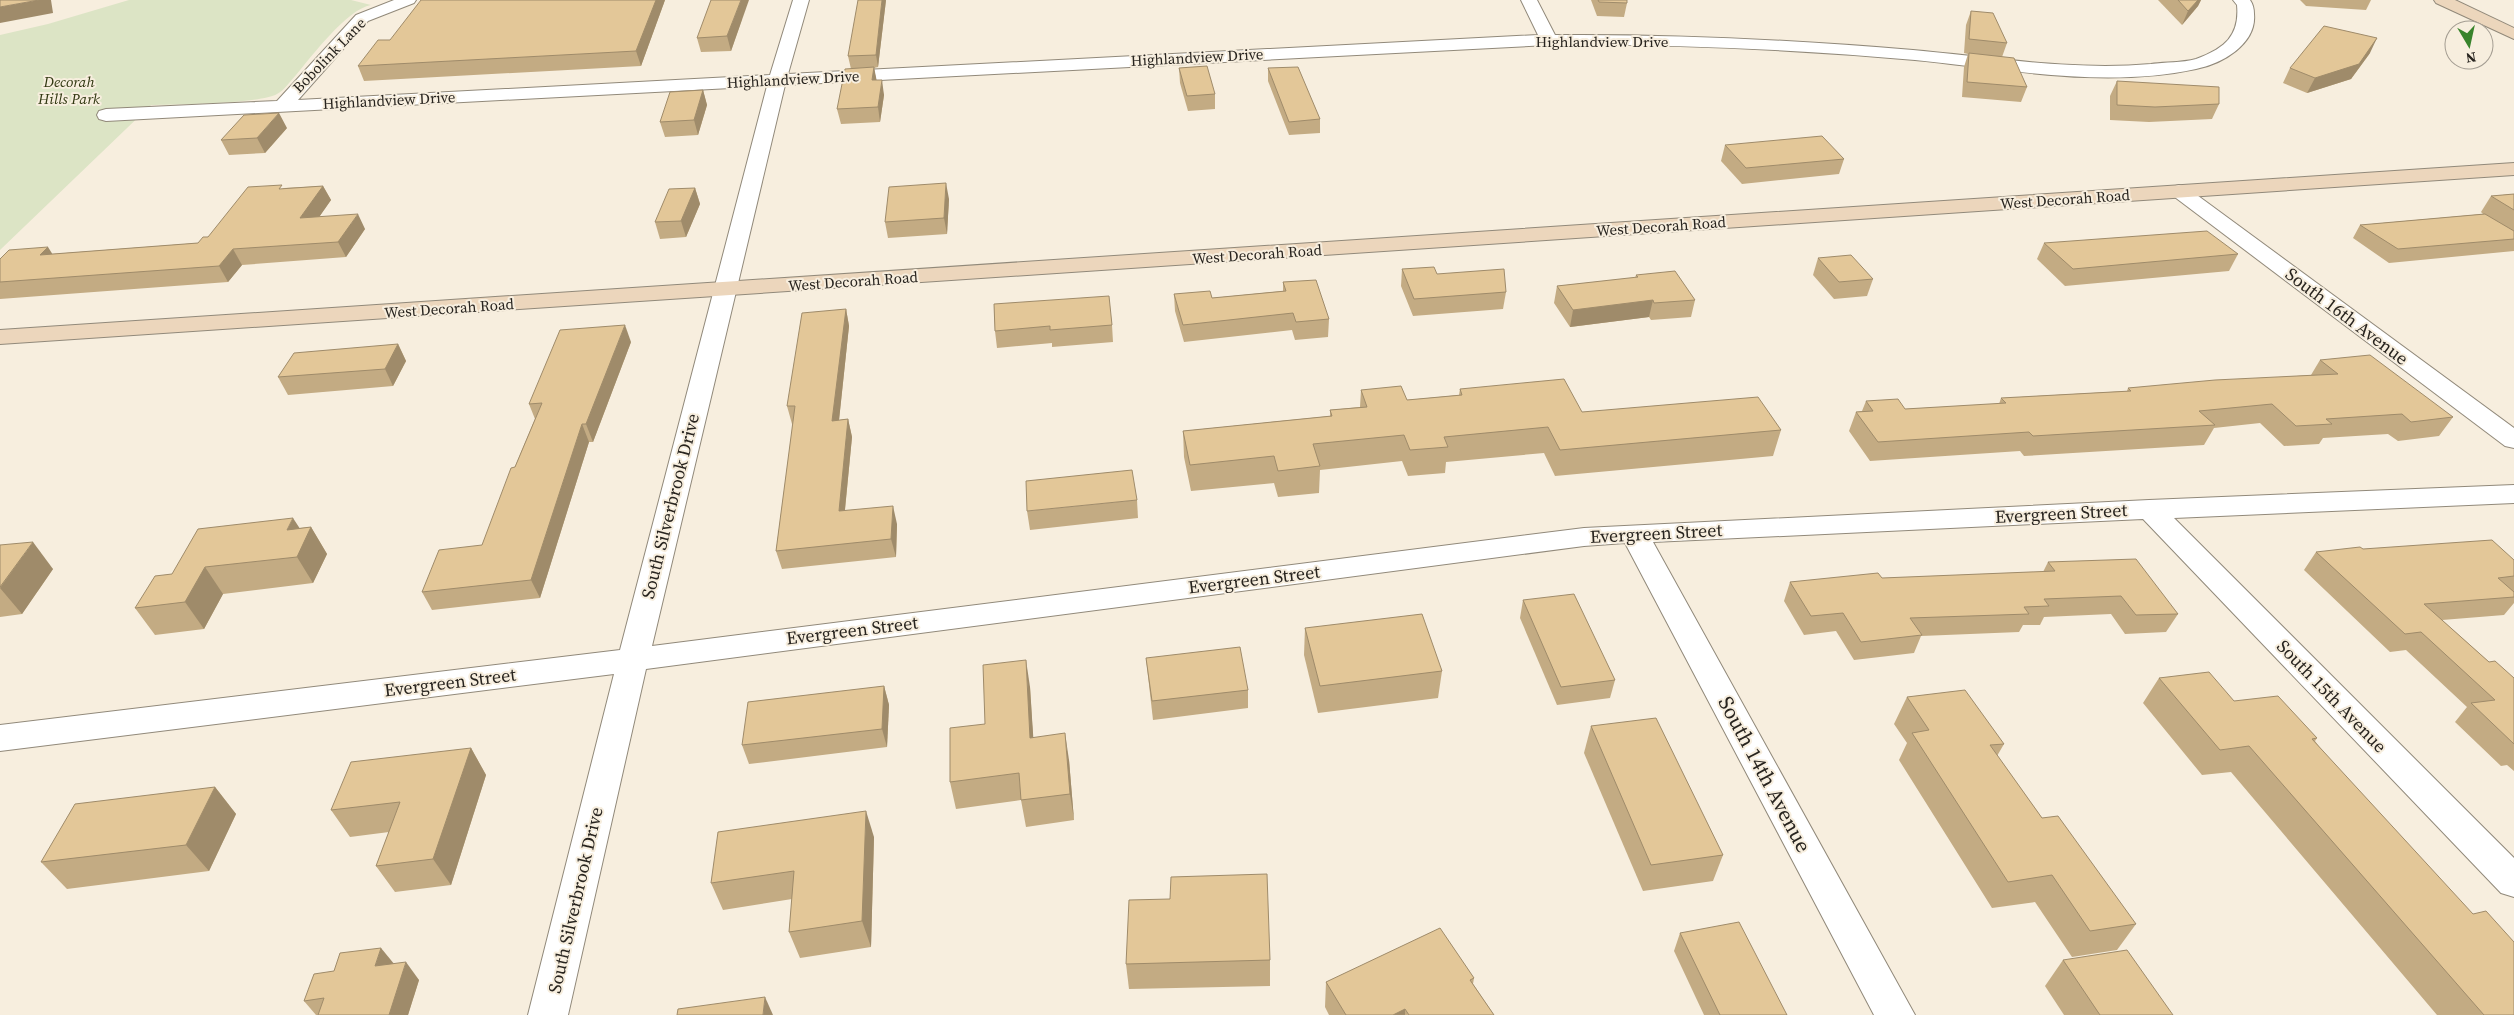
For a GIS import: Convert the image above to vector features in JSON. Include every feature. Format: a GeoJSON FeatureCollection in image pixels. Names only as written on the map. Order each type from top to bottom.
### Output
{"type":"FeatureCollection","features":[{"type":"Feature","properties":{"kind":"street","name":"Bobolink Lane"},"geometry":{"type":"LineString","coordinates":[[282,106],[362,18],[408,0]]}},
{"type":"Feature","properties":{"kind":"street","name":"South Silverbrook Drive"},"geometry":{"type":"LineString","coordinates":[[548,1015],[632,660],[777,80],[801,0]]}},
{"type":"Feature","properties":{"kind":"street"},"geometry":{"type":"LineString","coordinates":[[1530,0],[1549,40]]}},
{"type":"Feature","properties":{"kind":"street","name":"Highlandview Drive"},"geometry":{"type":"LineString","coordinates":[[106,116],[1549,40],[1647,40],[1784,45],[1917,55],[2072,72],[2134,72],[2197,64],[2226,49],[2244,33],[2247,18],[2245,4],[2241,0]]}},
{"type":"Feature","properties":{"kind":"street"},"geometry":{"type":"LineString","coordinates":[[2442,0],[2514,34]]}},
{"type":"Feature","properties":{"kind":"street","name":"West Decorah Road"},"geometry":{"type":"LineString","coordinates":[[0,338],[2514,169]]}},
{"type":"Feature","properties":{"kind":"street","name":"South 16th Avenue"},"geometry":{"type":"LineString","coordinates":[[2179,191],[2514,440]]}},
{"type":"Feature","properties":{"kind":"street","name":"Evergreen Street"},"geometry":{"type":"LineString","coordinates":[[0,738],[632,660],[1462,552],[1634,533],[2514,494]]}},
{"type":"Feature","properties":{"kind":"street","name":"South 15th Avenue"},"geometry":{"type":"LineString","coordinates":[[2149,510],[2514,882]]}},
{"type":"Feature","properties":{"kind":"street","name":"South 14th Avenue"},"geometry":{"type":"LineString","coordinates":[[1634,533],[1895,1015]]}},
{"type":"Feature","properties":{"kind":"green space","name":"Decorah Hills Park"},"geometry":{"type":"Polygon","coordinates":[[[129,0],[351,0],[371,5],[362,8],[341,24],[285,88],[277,94],[236,102],[151,105],[0,250],[0,35],[48,24],[129,0]]]}},
{"type":"Feature","properties":{"kind":"building"},"geometry":{"type":"Polygon","coordinates":[[[0,0],[39,0],[0,7],[0,0]]]}},
{"type":"Feature","properties":{"kind":"building"},"geometry":{"type":"Polygon","coordinates":[[[421,0],[656,0],[636,51],[358,66],[378,40],[390,40],[421,0]]]}},
{"type":"Feature","properties":{"kind":"building"},"geometry":{"type":"Polygon","coordinates":[[[711,0],[741,0],[727,36],[697,38],[711,0]]]}},
{"type":"Feature","properties":{"kind":"building"},"geometry":{"type":"Polygon","coordinates":[[[858,0],[882,0],[876,55],[848,56],[858,0]]]}},
{"type":"Feature","properties":{"kind":"building"},"geometry":{"type":"Polygon","coordinates":[[[1598,0],[1627,0],[1627,3],[1599,2],[1598,0]]]}},
{"type":"Feature","properties":{"kind":"building"},"geometry":{"type":"Polygon","coordinates":[[[2178,0],[2198,0],[2188,11],[2178,0]]]}},
{"type":"Feature","properties":{"kind":"building"},"geometry":{"type":"Polygon","coordinates":[[[1971,11],[1993,13],[2007,43],[1969,39],[1971,11]]]}},
{"type":"Feature","properties":{"kind":"building"},"geometry":{"type":"Polygon","coordinates":[[[2324,26],[2377,38],[2359,64],[2315,78],[2290,68],[2324,26]]]}},
{"type":"Feature","properties":{"kind":"building"},"geometry":{"type":"Polygon","coordinates":[[[1969,53],[2014,58],[2027,87],[1967,82],[1969,53]]]}},
{"type":"Feature","properties":{"kind":"building"},"geometry":{"type":"Polygon","coordinates":[[[1207,66],[1215,94],[1187,96],[1179,68],[1207,66]]]}},
{"type":"Feature","properties":{"kind":"building"},"geometry":{"type":"Polygon","coordinates":[[[874,67],[872,80],[882,80],[878,107],[837,109],[845,69],[874,67]]]}},
{"type":"Feature","properties":{"kind":"building"},"geometry":{"type":"Polygon","coordinates":[[[1298,67],[1320,119],[1289,122],[1268,68],[1298,67]]]}},
{"type":"Feature","properties":{"kind":"building"},"geometry":{"type":"Polygon","coordinates":[[[2117,81],[2219,87],[2219,104],[2155,107],[2117,105],[2117,81]]]}},
{"type":"Feature","properties":{"kind":"building"},"geometry":{"type":"Polygon","coordinates":[[[703,90],[694,120],[660,122],[670,92],[703,90]]]}},
{"type":"Feature","properties":{"kind":"building"},"geometry":{"type":"Polygon","coordinates":[[[279,113],[257,138],[221,140],[244,115],[279,113]]]}},
{"type":"Feature","properties":{"kind":"building"},"geometry":{"type":"Polygon","coordinates":[[[1822,136],[1844,159],[1746,168],[1725,145],[1822,136]]]}},
{"type":"Feature","properties":{"kind":"building"},"geometry":{"type":"Polygon","coordinates":[[[946,183],[944,218],[885,222],[889,187],[946,183]]]}},
{"type":"Feature","properties":{"kind":"building"},"geometry":{"type":"Polygon","coordinates":[[[282,185],[279,189],[323,186],[300,218],[358,214],[338,242],[233,249],[219,266],[0,282],[0,259],[9,250],[48,247],[40,255],[198,243],[203,237],[208,237],[248,187],[282,185]]]}},
{"type":"Feature","properties":{"kind":"building"},"geometry":{"type":"Polygon","coordinates":[[[695,188],[681,221],[655,222],[669,189],[695,188]]]}},
{"type":"Feature","properties":{"kind":"building"},"geometry":{"type":"Polygon","coordinates":[[[2514,194],[2514,210],[2491,196],[2514,194]]]}},
{"type":"Feature","properties":{"kind":"building"},"geometry":{"type":"Polygon","coordinates":[[[2485,214],[2514,231],[2514,239],[2398,249],[2360,225],[2485,214]]]}},
{"type":"Feature","properties":{"kind":"building"},"geometry":{"type":"Polygon","coordinates":[[[2207,231],[2238,254],[2073,269],[2044,243],[2207,231]]]}},
{"type":"Feature","properties":{"kind":"building"},"geometry":{"type":"Polygon","coordinates":[[[1851,255],[1873,279],[1839,282],[1818,258],[1851,255]]]}},
{"type":"Feature","properties":{"kind":"building"},"geometry":{"type":"Polygon","coordinates":[[[1434,267],[1437,274],[1504,269],[1506,292],[1414,299],[1402,269],[1434,267]]]}},
{"type":"Feature","properties":{"kind":"building"},"geometry":{"type":"Polygon","coordinates":[[[1675,271],[1695,300],[1654,303],[1653,300],[1573,310],[1557,286],[1638,277],[1636,275],[1675,271]]]}},
{"type":"Feature","properties":{"kind":"building"},"geometry":{"type":"Polygon","coordinates":[[[1316,280],[1329,319],[1296,322],[1293,313],[1183,325],[1174,294],[1210,291],[1212,298],[1286,291],[1283,282],[1316,280]]]}},
{"type":"Feature","properties":{"kind":"building"},"geometry":{"type":"Polygon","coordinates":[[[1109,296],[1112,325],[1050,330],[1050,326],[995,331],[994,304],[1109,296]]]}},
{"type":"Feature","properties":{"kind":"building"},"geometry":{"type":"Polygon","coordinates":[[[846,309],[832,421],[848,419],[839,511],[893,506],[891,539],[776,551],[795,406],[787,406],[802,313],[846,309]]]}},
{"type":"Feature","properties":{"kind":"building"},"geometry":{"type":"Polygon","coordinates":[[[625,325],[586,424],[582,424],[531,580],[422,592],[439,550],[482,545],[511,468],[515,467],[542,403],[529,404],[560,330],[625,325]]]}},
{"type":"Feature","properties":{"kind":"building"},"geometry":{"type":"Polygon","coordinates":[[[398,344],[385,369],[278,377],[294,353],[398,344]]]}},
{"type":"Feature","properties":{"kind":"building"},"geometry":{"type":"Polygon","coordinates":[[[2370,355],[2453,417],[2411,422],[2402,414],[2326,419],[2332,424],[2296,426],[2272,404],[2199,411],[2215,425],[2033,436],[2029,432],[1878,442],[1856,412],[1873,411],[1866,401],[1898,399],[1905,409],[2006,403],[2001,398],[2131,391],[2128,388],[2215,380],[2338,374],[2320,360],[2370,355]]]}},
{"type":"Feature","properties":{"kind":"building"},"geometry":{"type":"Polygon","coordinates":[[[1564,379],[1582,412],[1758,397],[1781,430],[1560,450],[1548,427],[1444,437],[1448,447],[1410,450],[1404,435],[1313,444],[1320,466],[1278,471],[1274,456],[1190,465],[1183,431],[1332,416],[1330,410],[1367,407],[1361,390],[1401,386],[1407,400],[1462,395],[1460,389],[1564,379]]]}},
{"type":"Feature","properties":{"kind":"building"},"geometry":{"type":"Polygon","coordinates":[[[1132,470],[1137,500],[1027,511],[1026,481],[1132,470]]]}},
{"type":"Feature","properties":{"kind":"building"},"geometry":{"type":"Polygon","coordinates":[[[293,518],[287,530],[311,527],[297,557],[205,567],[185,602],[135,608],[155,576],[172,574],[198,529],[293,518]]]}},
{"type":"Feature","properties":{"kind":"building"},"geometry":{"type":"Polygon","coordinates":[[[2492,540],[2514,560],[2514,576],[2498,578],[2514,592],[2514,597],[2424,604],[2489,662],[2495,661],[2514,678],[2514,744],[2471,703],[2495,700],[2421,632],[2405,634],[2316,552],[2360,547],[2363,549],[2492,540]]]}},
{"type":"Feature","properties":{"kind":"building"},"geometry":{"type":"Polygon","coordinates":[[[33,542],[0,587],[0,545],[33,542]]]}},
{"type":"Feature","properties":{"kind":"building"},"geometry":{"type":"Polygon","coordinates":[[[2136,559],[2178,614],[2136,615],[2121,596],[2044,599],[2049,606],[2024,607],[2029,614],[1910,618],[1922,635],[1861,642],[1843,613],[1811,616],[1790,582],[1878,573],[1882,578],[2055,571],[2048,562],[2136,559]]]}},
{"type":"Feature","properties":{"kind":"building"},"geometry":{"type":"Polygon","coordinates":[[[1574,594],[1615,680],[1561,687],[1523,600],[1574,594]]]}},
{"type":"Feature","properties":{"kind":"building"},"geometry":{"type":"Polygon","coordinates":[[[1422,614],[1442,671],[1320,686],[1305,628],[1422,614]]]}},
{"type":"Feature","properties":{"kind":"building"},"geometry":{"type":"Polygon","coordinates":[[[1240,647],[1248,690],[1152,701],[1146,658],[1240,647]]]}},
{"type":"Feature","properties":{"kind":"building"},"geometry":{"type":"Polygon","coordinates":[[[1026,660],[1030,738],[1065,733],[1070,794],[1021,800],[1019,773],[950,782],[950,728],[985,724],[983,665],[1026,660]]]}},
{"type":"Feature","properties":{"kind":"building"},"geometry":{"type":"Polygon","coordinates":[[[2209,672],[2234,701],[2278,696],[2317,738],[2312,739],[2473,914],[2486,911],[2514,942],[2514,1015],[2484,1015],[2249,746],[2220,750],[2159,678],[2209,672]]]}},
{"type":"Feature","properties":{"kind":"building"},"geometry":{"type":"Polygon","coordinates":[[[884,686],[882,729],[742,745],[748,702],[884,686]]]}},
{"type":"Feature","properties":{"kind":"building"},"geometry":{"type":"Polygon","coordinates":[[[1965,690],[2004,744],[1990,745],[2042,818],[2058,816],[2136,924],[2090,931],[2052,875],[2008,882],[1912,733],[1929,730],[1907,697],[1965,690]]]}},
{"type":"Feature","properties":{"kind":"building"},"geometry":{"type":"Polygon","coordinates":[[[1656,718],[1723,855],[1651,865],[1591,726],[1656,718]]]}},
{"type":"Feature","properties":{"kind":"building"},"geometry":{"type":"Polygon","coordinates":[[[471,748],[433,859],[376,866],[400,802],[331,810],[351,762],[471,748]]]}},
{"type":"Feature","properties":{"kind":"building"},"geometry":{"type":"Polygon","coordinates":[[[215,787],[186,845],[41,862],[75,804],[215,787]]]}},
{"type":"Feature","properties":{"kind":"building"},"geometry":{"type":"Polygon","coordinates":[[[866,811],[862,921],[789,932],[794,871],[711,883],[718,832],[866,811]]]}},
{"type":"Feature","properties":{"kind":"building"},"geometry":{"type":"Polygon","coordinates":[[[1267,874],[1270,960],[1126,964],[1129,900],[1170,899],[1171,877],[1267,874]]]}},
{"type":"Feature","properties":{"kind":"building"},"geometry":{"type":"Polygon","coordinates":[[[1739,922],[1787,1015],[1720,1015],[1680,933],[1739,922]]]}},
{"type":"Feature","properties":{"kind":"building"},"geometry":{"type":"Polygon","coordinates":[[[1440,928],[1474,978],[1470,980],[1494,1015],[1409,1015],[1405,1009],[1393,1015],[1346,1015],[1326,982],[1440,928]]]}},
{"type":"Feature","properties":{"kind":"building"},"geometry":{"type":"Polygon","coordinates":[[[381,948],[375,966],[406,962],[389,1015],[318,1015],[324,998],[304,1001],[314,974],[334,971],[340,953],[381,948]]]}},
{"type":"Feature","properties":{"kind":"building"},"geometry":{"type":"Polygon","coordinates":[[[2127,950],[2173,1015],[2100,1015],[2063,960],[2127,950]]]}},
{"type":"Feature","properties":{"kind":"building"},"geometry":{"type":"Polygon","coordinates":[[[765,997],[763,1015],[677,1015],[678,1009],[765,997]]]}}]}
